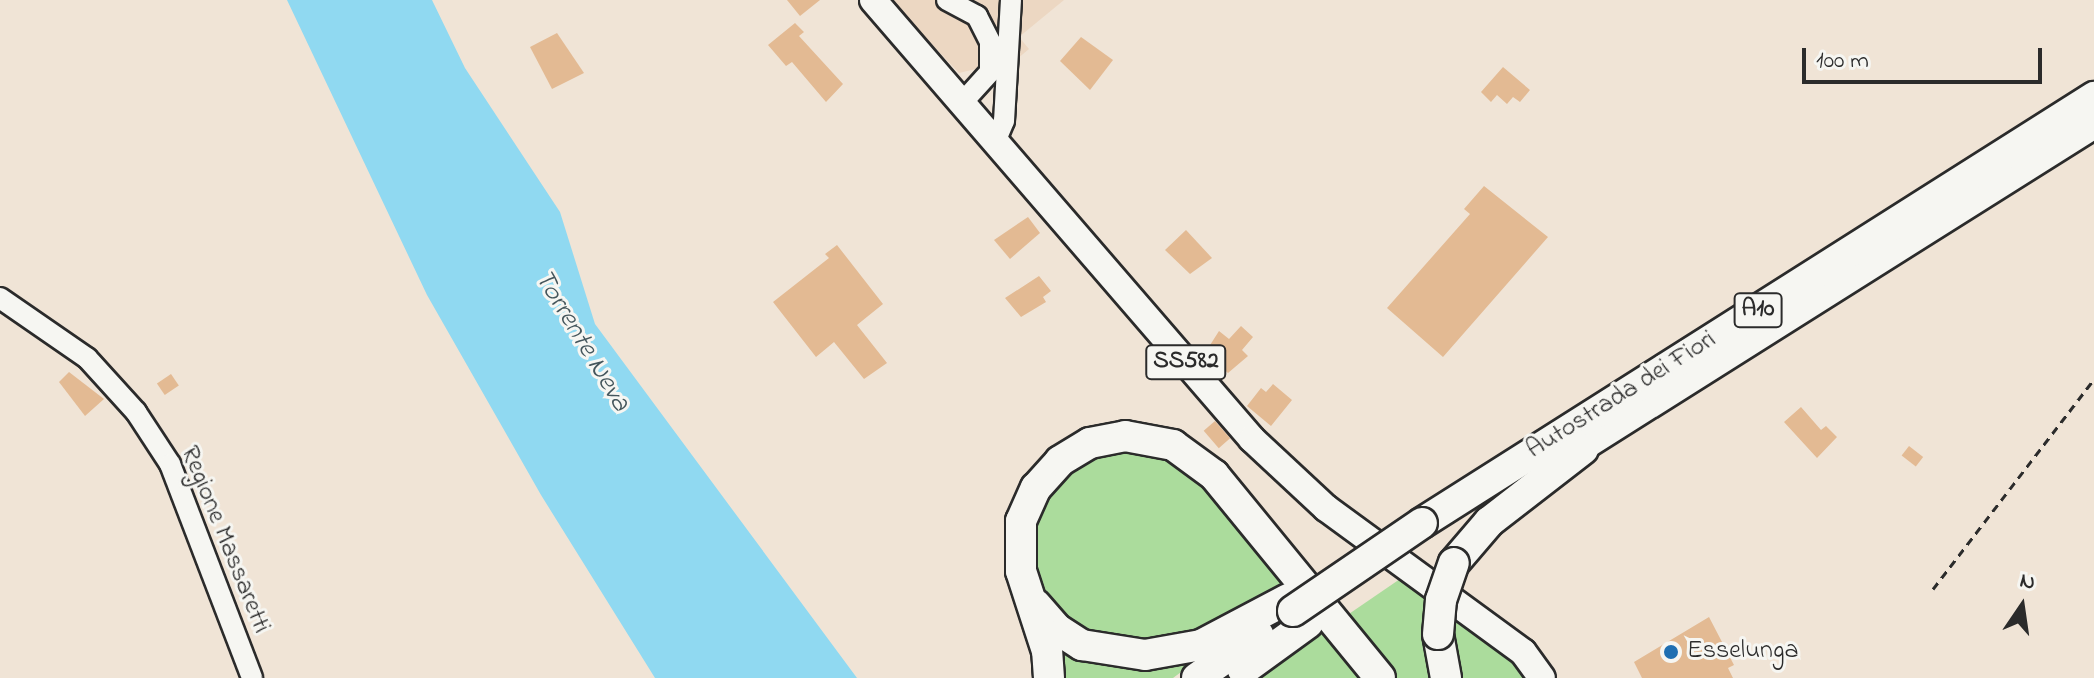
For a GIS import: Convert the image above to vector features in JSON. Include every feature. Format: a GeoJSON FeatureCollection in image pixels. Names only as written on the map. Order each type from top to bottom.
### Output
{"type":"FeatureCollection","features":[{"type":"Feature","properties":{"kind":"highway","name":"Autostrada dei Fiori"},"geometry":{"type":"LineString","coordinates":[[1197,678],[1364,561],[1429,531],[2094,97]]}},
{"type":"Feature","properties":{"kind":"highway","name":"Autostrada dei Fiori"},"geometry":{"type":"LineString","coordinates":[[1232,678],[1296,611],[1429,531],[1596,437],[2094,123]]}},
{"type":"Feature","properties":{"kind":"highway"},"geometry":{"type":"LineString","coordinates":[[1049,678],[1047,651],[1029,598],[1018,537],[1027,504],[1047,473],[1090,443],[1125,436],[1159,441],[1187,453],[1214,475],[1380,678]]}},
{"type":"Feature","properties":{"kind":"highway"},"geometry":{"type":"LineString","coordinates":[[1446,678],[1438,634],[1441,600],[1454,563],[1489,522],[1596,437]]}},
{"type":"Feature","properties":{"kind":"highway"},"geometry":{"type":"LineString","coordinates":[[1029,598],[1057,629],[1082,645],[1135,655],[1201,645],[1296,611]]}},
{"type":"Feature","properties":{"kind":"main road","name":"SS582"},"geometry":{"type":"LineString","coordinates":[[873,0],[1252,439],[1326,508],[1502,635],[1542,678]]}},
{"type":"Feature","properties":{"kind":"street"},"geometry":{"type":"LineString","coordinates":[[947,0],[972,5],[986,27],[992,60],[982,86],[961,104]]}},
{"type":"Feature","properties":{"kind":"street"},"geometry":{"type":"LineString","coordinates":[[995,142],[1004,121],[1011,0]]}},
{"type":"Feature","properties":{"kind":"street","name":"Regione Massaretti"},"geometry":{"type":"LineString","coordinates":[[0,298],[87,358],[136,412],[170,464],[252,678]]}},
{"type":"Feature","properties":{"kind":"path"},"geometry":{"type":"LineString","coordinates":[[1933,589],[2094,379]]}},
{"type":"Feature","properties":{"kind":"shaded area"},"geometry":{"type":"Polygon","coordinates":[[[890,0],[1064,0],[1019,37],[1029,49],[1017,59],[959,73],[890,0]]]}},
{"type":"Feature","properties":{"kind":"green space"},"geometry":{"type":"Polygon","coordinates":[[[1144,448],[1193,469],[1291,588],[1182,640],[1098,642],[1046,603],[1029,556],[1040,501],[1087,455],[1144,448]]]}},
{"type":"Feature","properties":{"kind":"green space"},"geometry":{"type":"Polygon","coordinates":[[[1400,579],[1429,600],[1437,678],[1391,678],[1343,618],[1400,579]]]}},
{"type":"Feature","properties":{"kind":"green space"},"geometry":{"type":"Polygon","coordinates":[[[1448,612],[1510,660],[1530,678],[1456,678],[1448,612]]]}},
{"type":"Feature","properties":{"kind":"green space"},"geometry":{"type":"Polygon","coordinates":[[[1325,630],[1364,678],[1255,678],[1325,630]]]}},
{"type":"Feature","properties":{"kind":"green space"},"geometry":{"type":"Polygon","coordinates":[[[1055,639],[1200,658],[1173,678],[1055,678],[1055,639]]]}},
{"type":"Feature","properties":{"kind":"water","name":"Torrente Neva"},"geometry":{"type":"Polygon","coordinates":[[[287,0],[432,0],[465,68],[560,212],[595,324],[857,678],[655,678],[541,495],[427,295],[287,0]]]}},
{"type":"Feature","properties":{"kind":"building"},"geometry":{"type":"Polygon","coordinates":[[[787,0],[820,0],[800,16],[787,0]]]}},
{"type":"Feature","properties":{"kind":"building"},"geometry":{"type":"Polygon","coordinates":[[[795,23],[804,32],[799,36],[843,84],[826,102],[792,62],[786,66],[768,45],[795,23]]]}},
{"type":"Feature","properties":{"kind":"building"},"geometry":{"type":"Polygon","coordinates":[[[557,33],[584,73],[552,89],[530,47],[557,33]]]}},
{"type":"Feature","properties":{"kind":"building"},"geometry":{"type":"Polygon","coordinates":[[[1081,37],[1113,60],[1090,90],[1060,61],[1081,37]]]}},
{"type":"Feature","properties":{"kind":"building"},"geometry":{"type":"Polygon","coordinates":[[[1503,67],[1530,90],[1520,102],[1513,97],[1507,104],[1497,95],[1491,102],[1481,92],[1503,67]]]}},
{"type":"Feature","properties":{"kind":"building"},"geometry":{"type":"Polygon","coordinates":[[[1484,186],[1548,237],[1443,357],[1387,308],[1470,214],[1464,209],[1484,186]]]}},
{"type":"Feature","properties":{"kind":"building"},"geometry":{"type":"Polygon","coordinates":[[[1028,217],[1040,233],[1010,259],[994,240],[1028,217]]]}},
{"type":"Feature","properties":{"kind":"building"},"geometry":{"type":"Polygon","coordinates":[[[1186,230],[1212,258],[1190,274],[1165,250],[1186,230]]]}},
{"type":"Feature","properties":{"kind":"building"},"geometry":{"type":"Polygon","coordinates":[[[837,245],[883,304],[857,325],[887,363],[864,379],[834,342],[816,357],[773,302],[829,258],[825,254],[837,245]]]}},
{"type":"Feature","properties":{"kind":"building"},"geometry":{"type":"Polygon","coordinates":[[[1039,276],[1051,291],[1043,297],[1046,302],[1021,317],[1005,298],[1039,276]]]}},
{"type":"Feature","properties":{"kind":"building"},"geometry":{"type":"Polygon","coordinates":[[[1241,326],[1253,337],[1242,350],[1248,356],[1228,373],[1205,353],[1219,331],[1229,339],[1241,326]]]}},
{"type":"Feature","properties":{"kind":"building"},"geometry":{"type":"Polygon","coordinates":[[[69,372],[104,399],[85,416],[59,382],[69,372]]]}},
{"type":"Feature","properties":{"kind":"building"},"geometry":{"type":"Polygon","coordinates":[[[171,374],[179,386],[165,395],[157,384],[171,374]]]}},
{"type":"Feature","properties":{"kind":"building"},"geometry":{"type":"Polygon","coordinates":[[[1273,384],[1292,400],[1271,426],[1247,406],[1261,388],[1266,392],[1273,384]]]}},
{"type":"Feature","properties":{"kind":"building"},"geometry":{"type":"Polygon","coordinates":[[[1801,407],[1821,430],[1826,426],[1837,437],[1817,458],[1784,422],[1801,407]]]}},
{"type":"Feature","properties":{"kind":"building"},"geometry":{"type":"Polygon","coordinates":[[[1215,421],[1230,438],[1219,448],[1204,431],[1215,421]]]}},
{"type":"Feature","properties":{"kind":"building"},"geometry":{"type":"Polygon","coordinates":[[[1909,446],[1923,457],[1916,467],[1902,455],[1909,446]]]}},
{"type":"Feature","properties":{"kind":"building"},"geometry":{"type":"Polygon","coordinates":[[[1709,617],[1734,665],[1728,668],[1733,678],[1642,678],[1634,662],[1709,617]]]}},
{"type":"Feature","properties":{"kind":"place","name":"Esselunga"},"geometry":{"type":"Point","coordinates":[1671,652]}}]}
